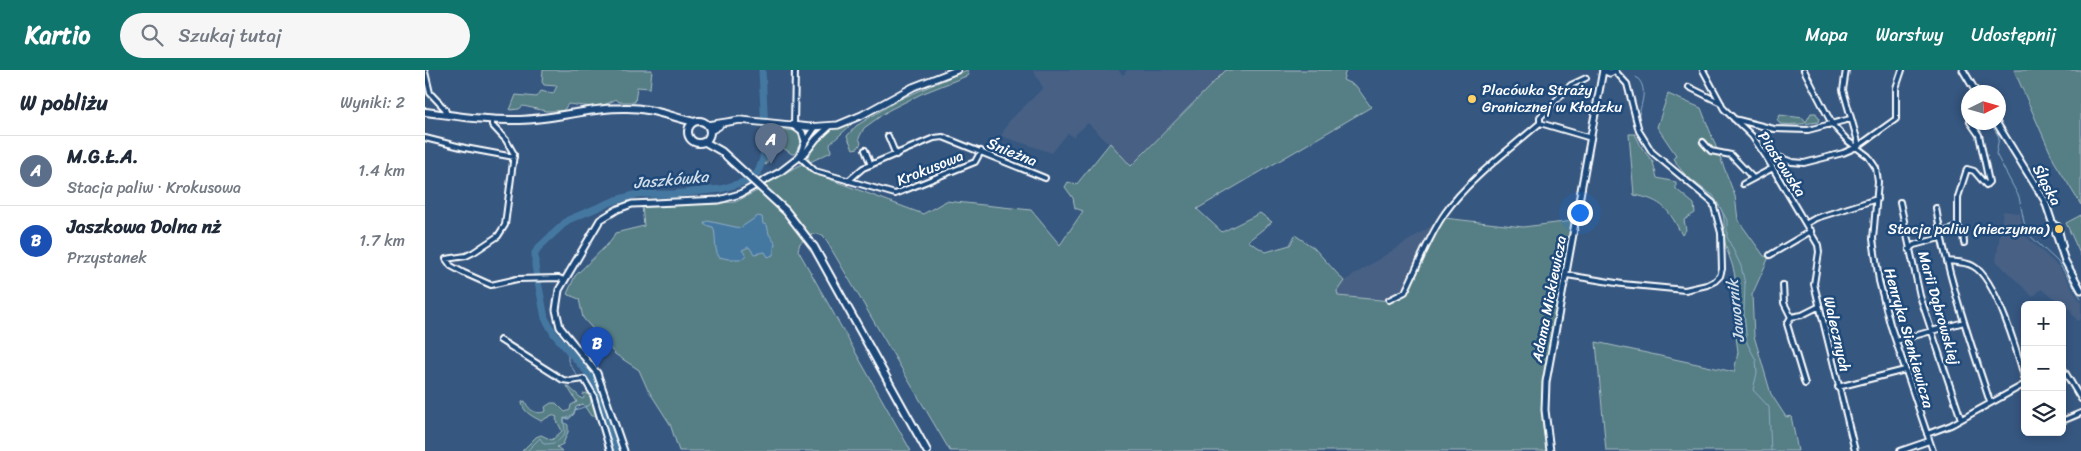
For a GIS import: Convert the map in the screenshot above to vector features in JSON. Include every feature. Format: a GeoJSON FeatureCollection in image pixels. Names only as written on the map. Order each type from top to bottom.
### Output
{"type":"FeatureCollection","features":[{"type":"Feature","properties":{"kind":"main road"},"geometry":{"type":"LineString","coordinates":[[705,142],[709,131],[723,123],[740,120],[795,126],[831,126],[862,115],[906,90],[957,70]]}},
{"type":"Feature","properties":{"kind":"main road"},"geometry":{"type":"LineString","coordinates":[[425,112],[492,120],[536,119],[622,108],[659,111],[691,124],[701,120],[721,151]]}},
{"type":"Feature","properties":{"kind":"main road"},"geometry":{"type":"LineString","coordinates":[[691,124],[688,134],[691,140],[697,143],[705,142],[721,151],[787,211],[814,247],[927,451]]}},
{"type":"Feature","properties":{"kind":"street"},"geometry":{"type":"LineString","coordinates":[[795,70],[795,126],[802,132],[805,142]]}},
{"type":"Feature","properties":{"kind":"street","name":"Piastowska"},"geometry":{"type":"LineString","coordinates":[[1703,70],[1721,103],[1752,136],[1807,223]]}},
{"type":"Feature","properties":{"kind":"street","name":"Henryka Sienkiewicza"},"geometry":{"type":"LineString","coordinates":[[1804,70],[1832,124],[1839,133],[1870,158],[1876,168],[1878,182],[1873,233],[1879,286],[1933,451]]}},
{"type":"Feature","properties":{"kind":"street"},"geometry":{"type":"LineString","coordinates":[[1846,70],[1843,90],[1858,142],[1857,147]]}},
{"type":"Feature","properties":{"kind":"street"},"geometry":{"type":"LineString","coordinates":[[1765,155],[1773,155],[1792,162],[1804,163],[1857,147],[1896,119],[1896,88],[1902,70]]}},
{"type":"Feature","properties":{"kind":"street"},"geometry":{"type":"LineString","coordinates":[[1963,70],[1972,85]]}},
{"type":"Feature","properties":{"kind":"street"},"geometry":{"type":"LineString","coordinates":[[1567,275],[1622,284],[1685,290],[1707,285],[1715,281],[1720,276],[1722,269],[1721,233],[1713,203],[1652,152],[1639,131],[1627,84],[1609,71]]}},
{"type":"Feature","properties":{"kind":"street","name":"Adama Mickiewicza"},"geometry":{"type":"LineString","coordinates":[[1550,451],[1545,410],[1546,382],[1599,94],[1609,71]]}},
{"type":"Feature","properties":{"kind":"street"},"geometry":{"type":"LineString","coordinates":[[425,72],[428,89],[445,109],[447,115]]}},
{"type":"Feature","properties":{"kind":"street"},"geometry":{"type":"LineString","coordinates":[[1389,300],[1405,292],[1435,230],[1451,205],[1465,188],[1540,123],[1540,117],[1571,85],[1586,78]]}},
{"type":"Feature","properties":{"kind":"street"},"geometry":{"type":"LineString","coordinates":[[1689,87],[1721,103]]}},
{"type":"Feature","properties":{"kind":"street"},"geometry":{"type":"LineString","coordinates":[[1734,119],[1774,129],[1807,130],[1851,119]]}},
{"type":"Feature","properties":{"kind":"street"},"geometry":{"type":"LineString","coordinates":[[492,120],[492,124],[510,146],[514,157],[509,185],[507,217],[501,232],[494,239],[466,256],[446,258],[451,266],[491,285],[508,280],[548,278],[564,280]]}},
{"type":"Feature","properties":{"kind":"street"},"geometry":{"type":"LineString","coordinates":[[1540,123],[1591,138]]}},
{"type":"Feature","properties":{"kind":"street"},"geometry":{"type":"LineString","coordinates":[[624,451],[597,373],[567,337],[557,319],[557,300],[564,280],[600,220],[618,209],[637,203],[726,199],[740,194],[770,178],[800,157],[831,126]]}},
{"type":"Feature","properties":{"kind":"street"},"geometry":{"type":"LineString","coordinates":[[815,127],[816,139]]}},
{"type":"Feature","properties":{"kind":"street"},"geometry":{"type":"LineString","coordinates":[[800,157],[805,142],[815,127]]}},
{"type":"Feature","properties":{"kind":"street"},"geometry":{"type":"LineString","coordinates":[[1964,243],[1963,233],[1958,227],[1958,197],[1967,169],[1974,170],[1986,185],[1989,182],[1979,134],[1976,130]]}},
{"type":"Feature","properties":{"kind":"street","name":"Śląska"},"geometry":{"type":"LineString","coordinates":[[2001,130],[2045,201],[2060,248],[2081,290]]}},
{"type":"Feature","properties":{"kind":"street"},"geometry":{"type":"LineString","coordinates":[[848,181],[856,172],[896,155],[888,136]]}},
{"type":"Feature","properties":{"kind":"street","name":"Śnieżna"},"geometry":{"type":"LineString","coordinates":[[896,155],[943,137],[1045,178]]}},
{"type":"Feature","properties":{"kind":"street"},"geometry":{"type":"LineString","coordinates":[[425,138],[514,157]]}},
{"type":"Feature","properties":{"kind":"street"},"geometry":{"type":"LineString","coordinates":[[1703,142],[1711,151],[1731,155],[1753,178]]}},
{"type":"Feature","properties":{"kind":"street"},"geometry":{"type":"LineString","coordinates":[[865,150],[871,165]]}},
{"type":"Feature","properties":{"kind":"street","name":"Krokusowa"},"geometry":{"type":"LineString","coordinates":[[800,157],[815,171],[897,194],[975,162],[981,151]]}},
{"type":"Feature","properties":{"kind":"street"},"geometry":{"type":"LineString","coordinates":[[1743,184],[1773,168]]}},
{"type":"Feature","properties":{"kind":"street"},"geometry":{"type":"LineString","coordinates":[[1807,223],[1816,218],[1877,199]]}},
{"type":"Feature","properties":{"kind":"street","name":"Marii Dąbrowskiej"},"geometry":{"type":"LineString","coordinates":[[1900,202],[1920,296],[1961,419]]}},
{"type":"Feature","properties":{"kind":"street"},"geometry":{"type":"LineString","coordinates":[[1935,208],[1940,238],[1952,285],[1990,402]]}},
{"type":"Feature","properties":{"kind":"street","name":"Walecznych"},"geometry":{"type":"LineString","coordinates":[[1807,223],[1819,249],[1814,280],[1818,307],[1855,451]]}},
{"type":"Feature","properties":{"kind":"street"},"geometry":{"type":"LineString","coordinates":[[1940,233],[1958,227]]}},
{"type":"Feature","properties":{"kind":"street"},"geometry":{"type":"LineString","coordinates":[[1770,255],[1811,230]]}},
{"type":"Feature","properties":{"kind":"street"},"geometry":{"type":"LineString","coordinates":[[1909,248],[1940,238]]}},
{"type":"Feature","properties":{"kind":"street"},"geometry":{"type":"LineString","coordinates":[[1947,261],[1972,265],[1979,271],[2001,305],[2021,368]]}},
{"type":"Feature","properties":{"kind":"street"},"geometry":{"type":"LineString","coordinates":[[1783,285],[1784,303],[1791,317]]}},
{"type":"Feature","properties":{"kind":"street"},"geometry":{"type":"LineString","coordinates":[[1805,384],[1787,324],[1791,317],[1802,315],[1818,307]]}},
{"type":"Feature","properties":{"kind":"street"},"geometry":{"type":"LineString","coordinates":[[1896,341],[1964,322]]}},
{"type":"Feature","properties":{"kind":"street"},"geometry":{"type":"LineString","coordinates":[[500,340],[563,380],[584,379],[593,394],[610,451]]}},
{"type":"Feature","properties":{"kind":"street"},"geometry":{"type":"LineString","coordinates":[[1838,387],[1905,370]]}},
{"type":"Feature","properties":{"kind":"street"},"geometry":{"type":"LineString","coordinates":[[2066,374],[2081,399]]}},
{"type":"Feature","properties":{"kind":"street"},"geometry":{"type":"LineString","coordinates":[[1927,434],[1961,419],[2021,386]]}},
{"type":"Feature","properties":{"kind":"street"},"geometry":{"type":"LineString","coordinates":[[2066,420],[2081,414]]}},
{"type":"Feature","properties":{"kind":"street"},"geometry":{"type":"LineString","coordinates":[[1900,451],[1929,441]]}},
{"type":"Feature","properties":{"kind":"shaded area"},"geometry":{"type":"Polygon","coordinates":[[[1033,70],[1118,70],[1123,75],[1127,70],[1226,70],[1131,166],[1088,123],[1073,137],[1068,133],[1052,153],[1001,136],[1009,121],[1043,88],[1033,70]]]}},
{"type":"Feature","properties":{"kind":"shaded area"},"geometry":{"type":"Polygon","coordinates":[[[2003,211],[2020,213],[2023,233],[2059,267],[2081,302],[2081,319],[2078,321],[2071,313],[2072,311],[2066,307],[2066,301],[2058,301],[2041,289],[2033,297],[1996,261],[2003,211]]]}},
{"type":"Feature","properties":{"kind":"shaded area"},"geometry":{"type":"Polygon","coordinates":[[[758,216],[762,217],[763,224],[767,225],[769,234],[775,243],[773,255],[768,257],[765,252],[754,254],[749,247],[742,250],[746,255],[742,259],[719,257],[713,227],[704,223],[708,221],[740,228],[758,216]]]}},
{"type":"Feature","properties":{"kind":"shaded area"},"geometry":{"type":"Polygon","coordinates":[[[1444,218],[1408,293],[1391,301],[1337,296],[1337,291],[1344,281],[1444,218]]]}},
{"type":"Feature","properties":{"kind":"green space"},"geometry":{"type":"Polygon","coordinates":[[[543,70],[652,70],[650,88],[637,87],[635,102],[619,102],[616,99],[598,106],[568,104],[563,111],[546,111],[523,106],[519,109],[510,110],[516,95],[537,97],[541,91],[553,94],[557,86],[544,85],[542,82],[543,70]]]}},
{"type":"Feature","properties":{"kind":"green space"},"geometry":{"type":"Polygon","coordinates":[[[967,70],[969,75],[921,94],[889,110],[864,128],[859,138],[861,143],[858,148],[853,149],[847,136],[856,126],[898,100],[967,70]]]}},
{"type":"Feature","properties":{"kind":"green space"},"geometry":{"type":"Polygon","coordinates":[[[1226,70],[1346,70],[1343,80],[1356,86],[1371,107],[1197,209],[1222,232],[1260,213],[1272,222],[1248,241],[1266,252],[1290,245],[1295,235],[1314,248],[1344,281],[1337,291],[1338,296],[1391,301],[1408,293],[1444,218],[1523,227],[1573,221],[1543,404],[1543,429],[1547,451],[950,451],[823,235],[812,234],[800,243],[798,250],[911,451],[679,451],[670,424],[647,388],[639,370],[615,354],[583,318],[579,299],[567,294],[575,276],[611,241],[615,233],[644,226],[642,206],[735,202],[802,164],[813,173],[923,214],[946,201],[1031,210],[1060,245],[1083,211],[1075,208],[1073,198],[1065,187],[1068,182],[1076,185],[1110,143],[1131,166],[1226,70]]]}},
{"type":"Feature","properties":{"kind":"green space"},"geometry":{"type":"Polygon","coordinates":[[[2014,70],[2081,70],[2081,205],[2054,161],[2014,70]]]}},
{"type":"Feature","properties":{"kind":"green space"},"geometry":{"type":"Polygon","coordinates":[[[1668,94],[1701,108],[1735,196],[1738,220],[1764,256],[1769,257],[1752,295],[1754,336],[1771,394],[1786,417],[1791,416],[1798,451],[1606,451],[1596,342],[1734,372],[1738,352],[1731,297],[1734,296],[1735,280],[1725,243],[1722,211],[1714,199],[1677,165],[1674,158],[1676,155],[1657,127],[1668,94]]]}},
{"type":"Feature","properties":{"kind":"green space"},"geometry":{"type":"Polygon","coordinates":[[[1811,113],[1816,113],[1819,119],[1818,122],[1780,124],[1777,120],[1780,115],[1803,118],[1806,122],[1811,113]]]}},
{"type":"Feature","properties":{"kind":"green space"},"geometry":{"type":"Polygon","coordinates":[[[852,124],[830,144],[831,152],[810,162],[807,155],[825,134],[836,127],[852,124]]]}},
{"type":"Feature","properties":{"kind":"green space"},"geometry":{"type":"Polygon","coordinates":[[[768,128],[797,131],[802,139],[795,154],[780,146],[772,148],[765,165],[768,128]]]}},
{"type":"Feature","properties":{"kind":"green space"},"geometry":{"type":"Polygon","coordinates":[[[1629,134],[1635,134],[1642,148],[1653,162],[1657,178],[1676,182],[1676,189],[1694,204],[1695,213],[1684,220],[1686,230],[1682,235],[1669,213],[1659,203],[1634,195],[1629,134]]]}},
{"type":"Feature","properties":{"kind":"green space"},"geometry":{"type":"Polygon","coordinates":[[[2081,215],[2081,256],[2066,223],[2081,215]]]}},
{"type":"Feature","properties":{"kind":"green space"},"geometry":{"type":"Polygon","coordinates":[[[567,386],[582,399],[584,398],[583,394],[587,393],[594,403],[597,416],[591,416],[583,404],[576,407],[574,414],[569,419],[564,418],[564,422],[568,425],[568,432],[563,444],[557,447],[562,451],[522,451],[536,437],[541,435],[552,440],[562,431],[556,419],[557,417],[552,415],[541,421],[524,409],[522,402],[525,401],[530,409],[539,413],[546,411],[545,407],[551,403],[556,403],[565,412],[570,410],[571,405],[577,402],[567,386]]]}},
{"type":"Feature","properties":{"kind":"waterway","name":"Jaszkówka"},"geometry":{"type":"LineString","coordinates":[[617,451],[592,378],[554,334],[545,318],[535,266],[535,253],[568,220],[616,200],[638,194],[674,194],[721,189],[750,180],[758,172],[763,159],[765,130],[762,70]]}},
{"type":"Feature","properties":{"kind":"waterway","name":"Jawornik"},"geometry":{"type":"LineString","coordinates":[[1636,77],[1643,86],[1643,97],[1638,120]]}},
{"type":"Feature","properties":{"kind":"waterway","name":"Jawornik"},"geometry":{"type":"LineString","coordinates":[[1640,127],[1645,136]]}},
{"type":"Feature","properties":{"kind":"waterway"},"geometry":{"type":"LineString","coordinates":[[1995,130],[1999,137],[1996,154],[2019,197],[2026,232],[2058,262],[2081,298]]}},
{"type":"Feature","properties":{"kind":"waterway","name":"Jawornik"},"geometry":{"type":"LineString","coordinates":[[1652,148],[1663,159]]}},
{"type":"Feature","properties":{"kind":"waterway","name":"Jawornik"},"geometry":{"type":"LineString","coordinates":[[1666,161],[1672,167]]}},
{"type":"Feature","properties":{"kind":"waterway","name":"Jawornik"},"geometry":{"type":"LineString","coordinates":[[1689,181],[1713,195],[1727,220],[1727,237],[1741,266],[1745,284],[1744,312],[1747,343],[1756,360],[1757,373],[1753,390],[1769,407],[1771,451]]}},
{"type":"Feature","properties":{"kind":"waterway"},"geometry":{"type":"LineString","coordinates":[[568,350],[568,361],[578,377]]}},
{"type":"Feature","properties":{"kind":"waterway"},"geometry":{"type":"LineString","coordinates":[[527,451],[540,438],[544,444],[554,443],[559,440],[565,433],[564,420],[573,414],[575,410],[590,405],[590,395],[581,381]]}},
{"type":"Feature","properties":{"kind":"place","name":"Placówka Straży Granicznej w Kłodzku"},"geometry":{"type":"Point","coordinates":[1472,99]}},
{"type":"Feature","properties":{"kind":"place","name":"M.G.Ł.A."},"geometry":{"type":"Point","coordinates":[771,164]}},
{"type":"Feature","properties":{"kind":"place","name":"Stacja paliw (nieczynna)"},"geometry":{"type":"Point","coordinates":[2059,229]}},
{"type":"Feature","properties":{"kind":"place","name":"Jaszkowa Dolna nż"},"geometry":{"type":"Point","coordinates":[597,368]}}]}
